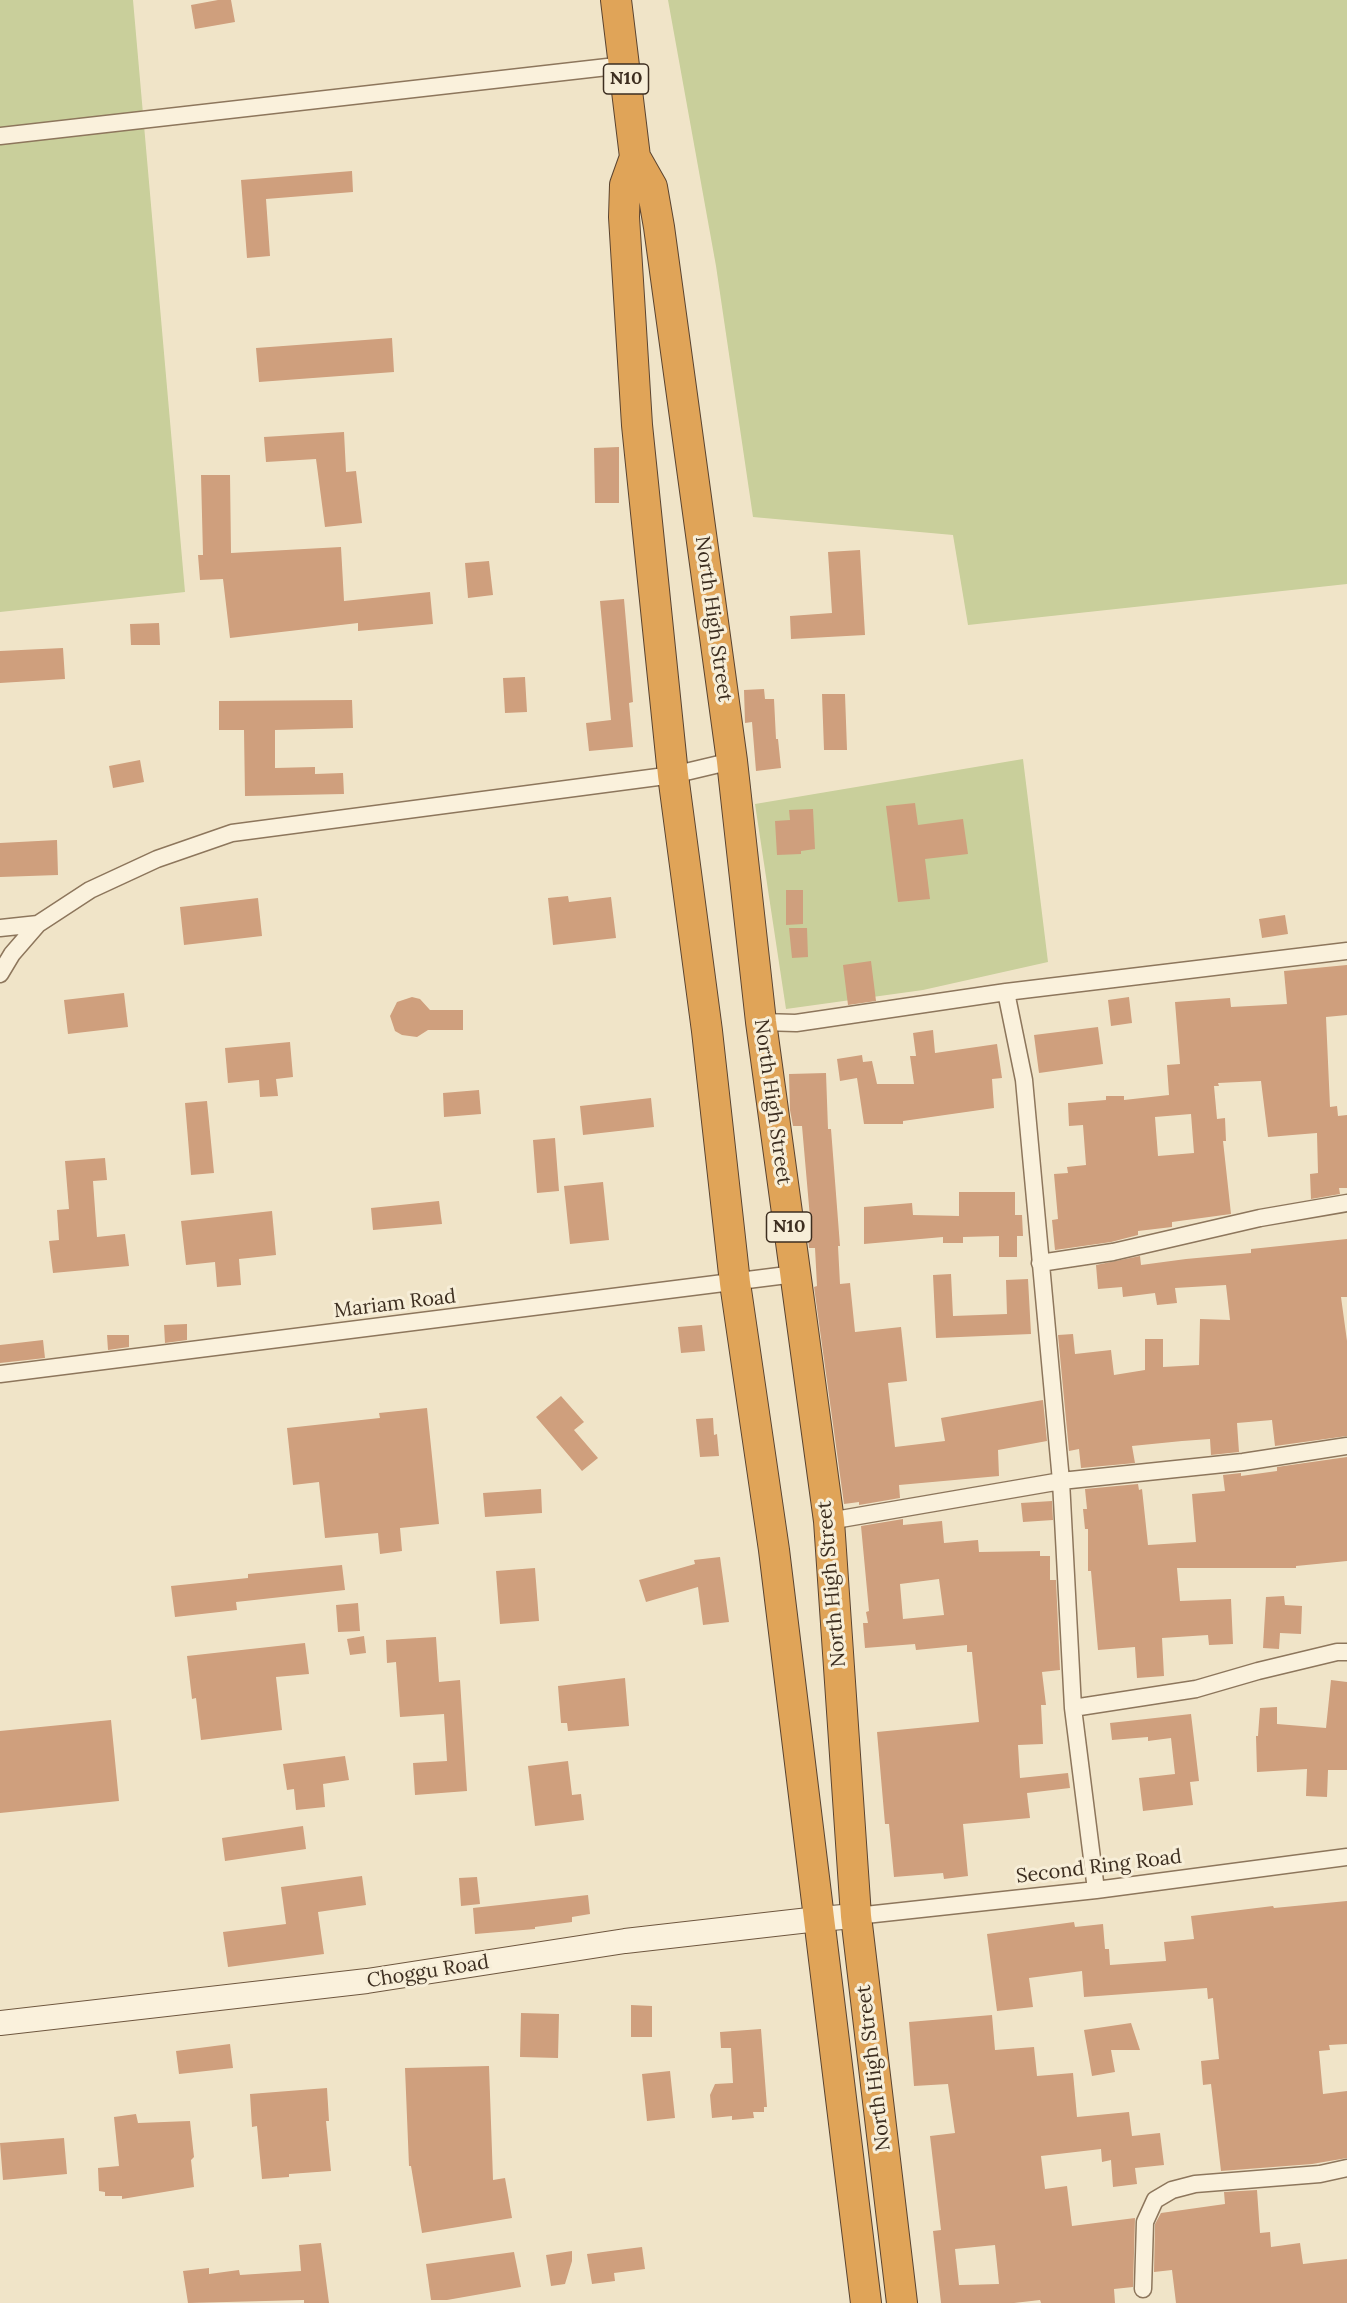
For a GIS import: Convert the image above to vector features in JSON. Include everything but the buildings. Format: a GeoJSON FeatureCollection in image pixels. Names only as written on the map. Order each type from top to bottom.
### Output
{"type":"FeatureCollection","features":[{"type":"Feature","properties":{"kind":"highway","name":"North High Street"},"geometry":{"type":"LineString","coordinates":[[616,0],[635,157],[652,186],[660,227],[732,761],[761,1022],[828,1521],[856,1916],[902,2303]]}},
{"type":"Feature","properties":{"kind":"highway","name":"North High Street"},"geometry":{"type":"LineString","coordinates":[[635,157],[625,185],[625,240],[637,425],[673,775],[707,1031],[735,1283],[774,1550],[866,2303]]}},
{"type":"Feature","properties":{"kind":"main road","name":"Choggu Road"},"geometry":{"type":"LineString","coordinates":[[0,2023],[367,1981],[625,1941],[856,1916]]}},
{"type":"Feature","properties":{"kind":"street"},"geometry":{"type":"LineString","coordinates":[[0,136],[625,65]]}},
{"type":"Feature","properties":{"kind":"street"},"geometry":{"type":"LineString","coordinates":[[0,974],[12,954],[38,924],[90,890],[147,863],[231,833],[673,775],[732,761]]}},
{"type":"Feature","properties":{"kind":"street"},"geometry":{"type":"LineString","coordinates":[[0,928],[38,924]]}},
{"type":"Feature","properties":{"kind":"street"},"geometry":{"type":"LineString","coordinates":[[761,1022],[796,1023],[1006,992],[1347,951]]}},
{"type":"Feature","properties":{"kind":"street"},"geometry":{"type":"LineString","coordinates":[[1006,992],[1024,1080],[1061,1481],[1073,1708],[1096,1890]]}},
{"type":"Feature","properties":{"kind":"street"},"geometry":{"type":"LineString","coordinates":[[1040,1263],[1113,1252],[1260,1218],[1347,1203]]}},
{"type":"Feature","properties":{"kind":"street","name":"Mariam Road"},"geometry":{"type":"LineString","coordinates":[[0,1374],[795,1274]]}},
{"type":"Feature","properties":{"kind":"street"},"geometry":{"type":"LineString","coordinates":[[828,1521],[1061,1481],[1243,1462],[1347,1446]]}},
{"type":"Feature","properties":{"kind":"street"},"geometry":{"type":"LineString","coordinates":[[1073,1708],[1196,1689],[1258,1671],[1337,1652],[1347,1652]]}},
{"type":"Feature","properties":{"kind":"street","name":"Second Ring Road"},"geometry":{"type":"LineString","coordinates":[[856,1916],[1096,1890],[1347,1857]]}},
{"type":"Feature","properties":{"kind":"street"},"geometry":{"type":"LineString","coordinates":[[1143,2289],[1145,2222],[1155,2200],[1172,2190],[1195,2184],[1320,2174],[1347,2168]]}},
{"type":"Feature","properties":{"kind":"green space"},"geometry":{"type":"Polygon","coordinates":[[[0,0],[133,0],[185,592],[0,612],[0,0]]]}},
{"type":"Feature","properties":{"kind":"green space"},"geometry":{"type":"Polygon","coordinates":[[[668,0],[1347,0],[1347,584],[968,625],[953,535],[753,517],[716,266],[668,0]]]}},
{"type":"Feature","properties":{"kind":"green space"},"geometry":{"type":"Polygon","coordinates":[[[1023,759],[1048,962],[923,990],[786,1009],[755,804],[1023,759]]]}}]}
